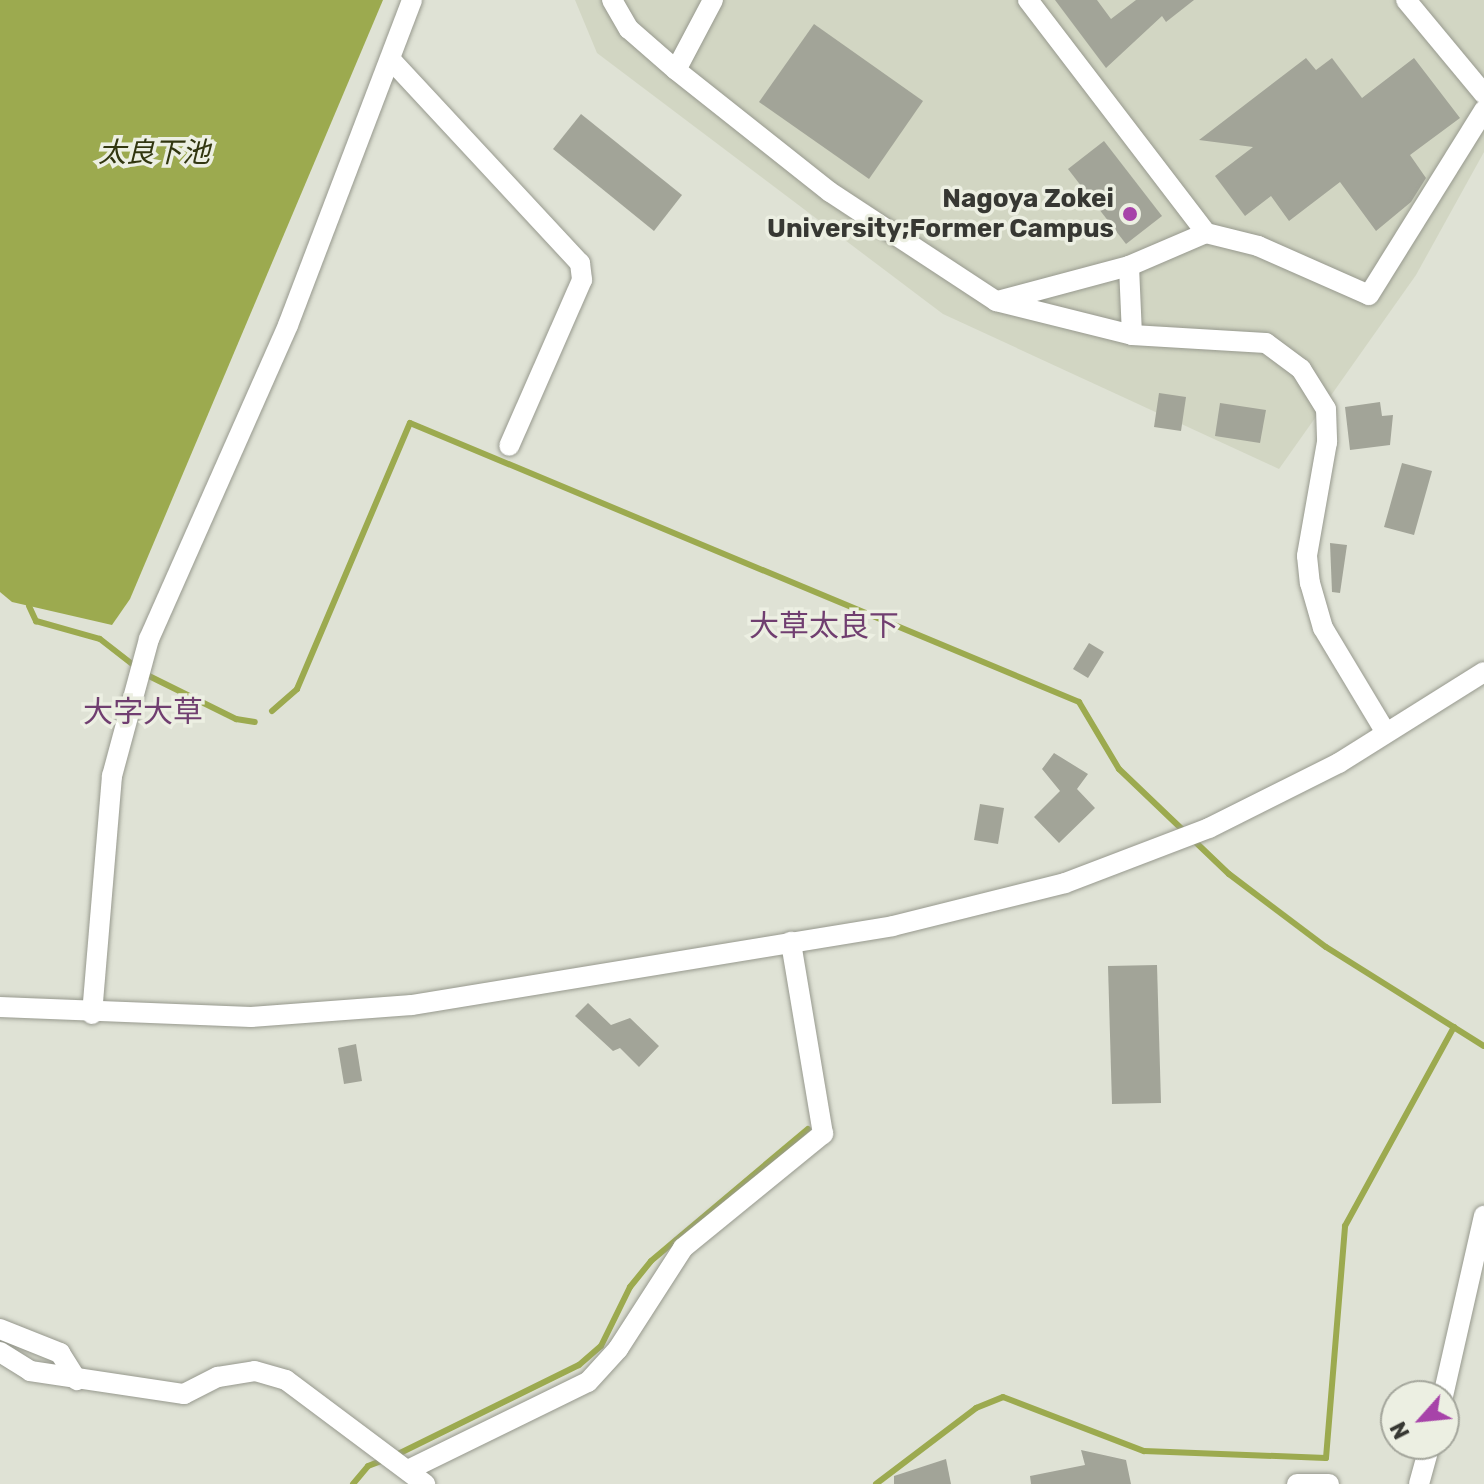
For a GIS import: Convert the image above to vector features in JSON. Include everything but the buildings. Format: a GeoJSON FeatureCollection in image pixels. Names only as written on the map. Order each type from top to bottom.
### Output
{"type":"FeatureCollection","features":[{"type":"Feature","properties":{"kind":"street"},"geometry":{"type":"LineString","coordinates":[[92,1014],[112,776],[149,639],[288,325],[393,62],[412,0]]}},
{"type":"Feature","properties":{"kind":"street"},"geometry":{"type":"LineString","coordinates":[[612,0],[629,29],[830,192],[996,301],[1132,335],[1266,343],[1301,369],[1326,409],[1327,431],[1307,556],[1310,583],[1323,628],[1386,733]]}},
{"type":"Feature","properties":{"kind":"street"},"geometry":{"type":"LineString","coordinates":[[676,70],[713,0]]}},
{"type":"Feature","properties":{"kind":"street"},"geometry":{"type":"LineString","coordinates":[[1028,0],[1206,233]]}},
{"type":"Feature","properties":{"kind":"street"},"geometry":{"type":"LineString","coordinates":[[1406,0],[1484,94]]}},
{"type":"Feature","properties":{"kind":"street"},"geometry":{"type":"LineString","coordinates":[[393,62],[580,263],[582,280],[509,446]]}},
{"type":"Feature","properties":{"kind":"street"},"geometry":{"type":"LineString","coordinates":[[996,301],[1129,266],[1206,233],[1258,246],[1369,295],[1484,110]]}},
{"type":"Feature","properties":{"kind":"street"},"geometry":{"type":"LineString","coordinates":[[1129,266],[1132,335]]}},
{"type":"Feature","properties":{"kind":"street"},"geometry":{"type":"LineString","coordinates":[[0,1007],[92,1014],[251,1017],[412,1005],[791,942],[1008,899],[1150,852],[1209,828],[1386,733],[1484,672]]}},
{"type":"Feature","properties":{"kind":"street"},"geometry":{"type":"LineString","coordinates":[[408,1470],[588,1382],[618,1349],[683,1248],[823,1134],[791,942]]}},
{"type":"Feature","properties":{"kind":"street"},"geometry":{"type":"LineString","coordinates":[[1447,1380],[1484,1216]]}},
{"type":"Feature","properties":{"kind":"street"},"geometry":{"type":"LineString","coordinates":[[0,1329],[60,1353],[77,1380]]}},
{"type":"Feature","properties":{"kind":"street"},"geometry":{"type":"LineString","coordinates":[[0,1352],[30,1371],[184,1394],[218,1377],[255,1371],[286,1380],[425,1484]]}},
{"type":"Feature","properties":{"kind":"street"},"geometry":{"type":"LineString","coordinates":[[1419,1484],[1426,1460]]}},
{"type":"Feature","properties":{"kind":"street"},"geometry":{"type":"LineString","coordinates":[[1297,1484],[1326,1484]]}},
{"type":"Feature","properties":{"kind":"shaded area","name":"Nagoya Zokei University;Former Campus"},"geometry":{"type":"Polygon","coordinates":[[[575,0],[1484,0],[1484,152],[1416,275],[1279,469],[943,314],[597,53],[575,0]]]}},
{"type":"Feature","properties":{"kind":"water","name":"太良下池"},"geometry":{"type":"Polygon","coordinates":[[[0,0],[383,0],[130,599],[112,625],[12,602],[0,592],[0,0]]]}},
{"type":"Feature","properties":{"kind":"waterway"},"geometry":{"type":"LineString","coordinates":[[272,711],[297,689],[410,423],[1079,702],[1119,769],[1229,874],[1326,947],[1484,1046]]}},
{"type":"Feature","properties":{"kind":"waterway"},"geometry":{"type":"LineString","coordinates":[[29,606],[36,621],[100,639],[136,667]]}},
{"type":"Feature","properties":{"kind":"waterway"},"geometry":{"type":"LineString","coordinates":[[145,674],[236,719],[255,722]]}},
{"type":"Feature","properties":{"kind":"waterway"},"geometry":{"type":"LineString","coordinates":[[876,1484],[976,1408],[1003,1397],[1144,1451],[1326,1458],[1345,1226],[1454,1027]]}},
{"type":"Feature","properties":{"kind":"waterway"},"geometry":{"type":"LineString","coordinates":[[394,1456],[579,1365],[601,1346],[630,1287],[651,1261],[808,1129]]}},
{"type":"Feature","properties":{"kind":"waterway"},"geometry":{"type":"LineString","coordinates":[[353,1484],[368,1466],[384,1460]]}},
{"type":"Feature","properties":{"kind":"place","name":"Nagoya Zokei University;Former Campus"},"geometry":{"type":"Point","coordinates":[1130,214]}},
{"type":"Feature","properties":{"kind":"district","name":"大草太良下"},"geometry":{"type":"Point","coordinates":[824,626]}},
{"type":"Feature","properties":{"kind":"district","name":"大字大草"},"geometry":{"type":"Point","coordinates":[143,712]}}]}
